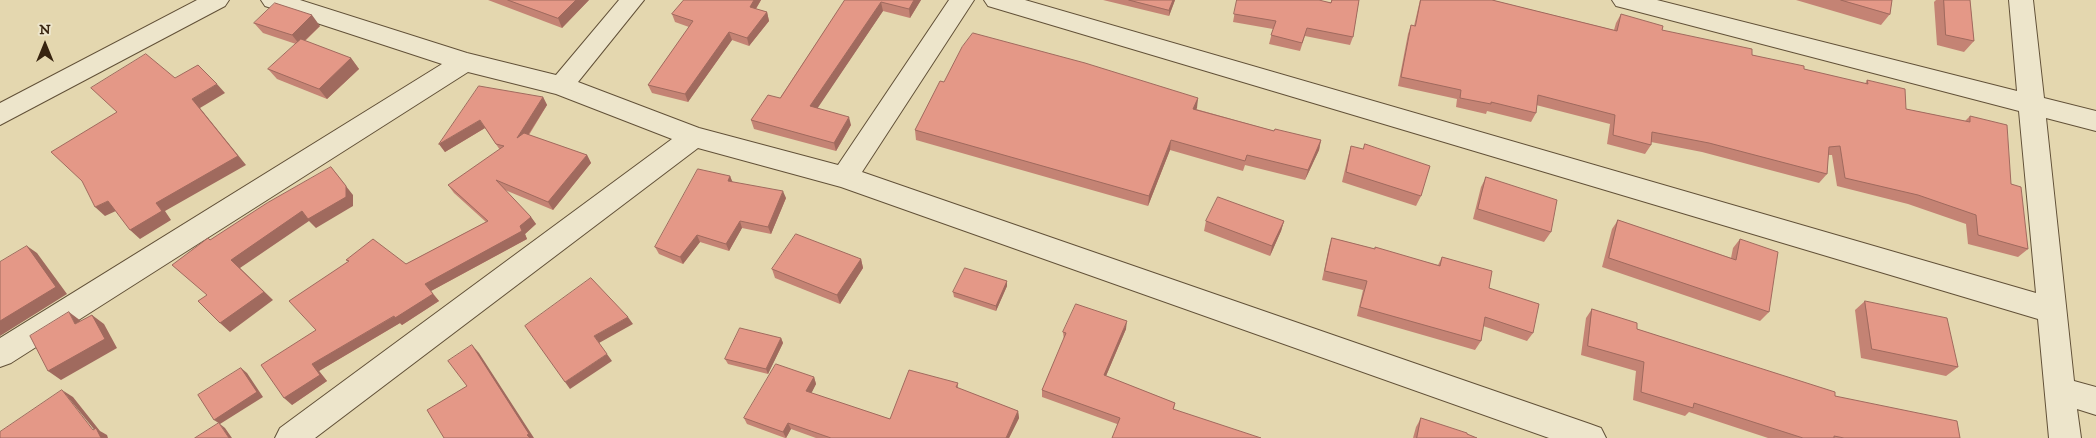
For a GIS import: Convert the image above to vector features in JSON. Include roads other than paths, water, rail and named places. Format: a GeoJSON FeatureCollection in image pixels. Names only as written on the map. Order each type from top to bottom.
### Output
{"type":"FeatureCollection","features":[{"type":"Feature","properties":{"kind":"street"},"geometry":{"type":"LineString","coordinates":[[0,115],[217,0]]}},
{"type":"Feature","properties":{"kind":"street"},"geometry":{"type":"LineString","coordinates":[[273,0],[465,62],[561,86],[694,136],[844,177],[1590,438]]}},
{"type":"Feature","properties":{"kind":"street"},"geometry":{"type":"LineString","coordinates":[[561,86],[632,0]]}},
{"type":"Feature","properties":{"kind":"street"},"geometry":{"type":"LineString","coordinates":[[844,177],[962,0]]}},
{"type":"Feature","properties":{"kind":"street"},"geometry":{"type":"LineString","coordinates":[[996,0],[2054,311]]}},
{"type":"Feature","properties":{"kind":"street"},"geometry":{"type":"LineString","coordinates":[[1624,0],[2096,121]]}},
{"type":"Feature","properties":{"kind":"street"},"geometry":{"type":"LineString","coordinates":[[2021,0],[2030,105],[2054,311],[2059,390],[2065,438]]}},
{"type":"Feature","properties":{"kind":"street"},"geometry":{"type":"LineString","coordinates":[[0,354],[465,62]]}},
{"type":"Feature","properties":{"kind":"street"},"geometry":{"type":"LineString","coordinates":[[291,438],[694,136]]}},
{"type":"Feature","properties":{"kind":"street"},"geometry":{"type":"LineString","coordinates":[[2059,390],[2096,401]]}}]}
